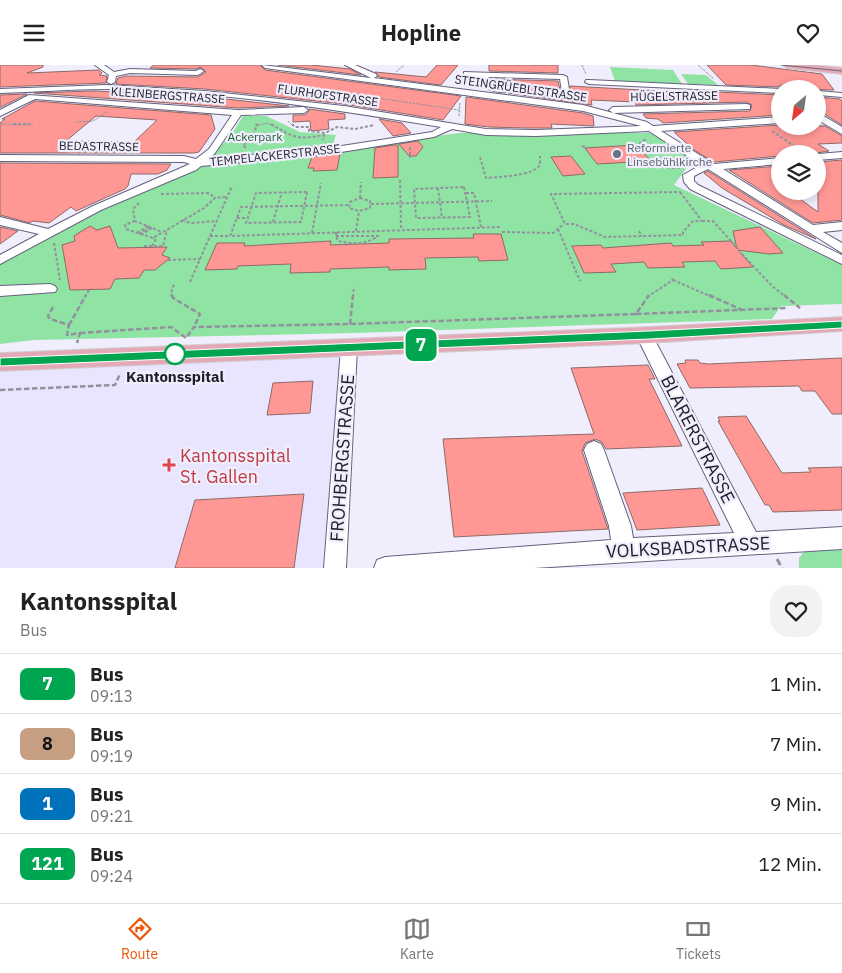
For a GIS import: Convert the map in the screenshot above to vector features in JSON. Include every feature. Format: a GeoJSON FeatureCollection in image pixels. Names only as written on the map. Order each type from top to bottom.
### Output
{"type":"FeatureCollection","features":[{"type":"Feature","properties":{"kind":"main road"},"geometry":{"type":"LineString","coordinates":[[787,65],[842,71]]}},
{"type":"Feature","properties":{"kind":"main road"},"geometry":{"type":"LineString","coordinates":[[0,362],[842,325]]}},
{"type":"Feature","properties":{"kind":"street"},"geometry":{"type":"LineString","coordinates":[[99,65],[113,74],[130,71],[198,73],[200,71]]}},
{"type":"Feature","properties":{"kind":"street"},"geometry":{"type":"LineString","coordinates":[[349,65],[374,76],[372,79]]}},
{"type":"Feature","properties":{"kind":"street"},"geometry":{"type":"LineString","coordinates":[[460,91],[471,65]]}},
{"type":"Feature","properties":{"kind":"street","name":"STEINGRÜEBLISTRASSE"},"geometry":{"type":"LineString","coordinates":[[266,66],[583,108],[652,128]]}},
{"type":"Feature","properties":{"kind":"street"},"geometry":{"type":"LineString","coordinates":[[106,87],[112,82],[113,74]]}},
{"type":"Feature","properties":{"kind":"street"},"geometry":{"type":"LineString","coordinates":[[467,74],[563,77],[566,95],[492,88],[484,84],[484,75]]}},
{"type":"Feature","properties":{"kind":"street"},"geometry":{"type":"LineString","coordinates":[[589,82],[771,91]]}},
{"type":"Feature","properties":{"kind":"street","name":"FLURHOFSTRASSE"},"geometry":{"type":"LineString","coordinates":[[0,91],[106,87],[205,93],[319,105],[486,132],[536,133],[691,127],[771,121]]}},
{"type":"Feature","properties":{"kind":"street","name":"KLEINBERGSTRASSE"},"geometry":{"type":"LineString","coordinates":[[22,91],[19,94],[20,96],[238,113],[308,110],[319,105]]}},
{"type":"Feature","properties":{"kind":"street"},"geometry":{"type":"LineString","coordinates":[[826,94],[842,95]]}},
{"type":"Feature","properties":{"kind":"street"},"geometry":{"type":"LineString","coordinates":[[0,113],[32,97]]}},
{"type":"Feature","properties":{"kind":"street","name":"HÜGELSTRASSE"},"geometry":{"type":"LineString","coordinates":[[602,113],[613,110],[747,107]]}},
{"type":"Feature","properties":{"kind":"street"},"geometry":{"type":"LineString","coordinates":[[198,163],[212,151],[238,113]]}},
{"type":"Feature","properties":{"kind":"street"},"geometry":{"type":"LineString","coordinates":[[826,116],[834,116]]}},
{"type":"Feature","properties":{"kind":"street"},"geometry":{"type":"LineString","coordinates":[[826,122],[842,131]]}},
{"type":"Feature","properties":{"kind":"street","name":"TEMPELACKERSTRASSE"},"geometry":{"type":"LineString","coordinates":[[0,260],[97,208],[192,168],[198,163],[335,150],[441,132],[450,127]]}},
{"type":"Feature","properties":{"kind":"street"},"geometry":{"type":"LineString","coordinates":[[652,128],[842,249]]}},
{"type":"Feature","properties":{"kind":"street"},"geometry":{"type":"LineString","coordinates":[[826,156],[842,155]]}},
{"type":"Feature","properties":{"kind":"street","name":"BEDASTRASSE"},"geometry":{"type":"LineString","coordinates":[[0,158],[184,159],[198,163]]}},
{"type":"Feature","properties":{"kind":"street"},"geometry":{"type":"LineString","coordinates":[[771,162],[711,166],[691,173],[687,177],[689,182],[703,193],[842,260]]}},
{"type":"Feature","properties":{"kind":"street"},"geometry":{"type":"LineString","coordinates":[[0,221],[49,233]]}},
{"type":"Feature","properties":{"kind":"street"},"geometry":{"type":"LineString","coordinates":[[810,229],[842,226]]}},
{"type":"Feature","properties":{"kind":"street"},"geometry":{"type":"LineString","coordinates":[[0,291],[55,288]]}},
{"type":"Feature","properties":{"kind":"street","name":"BLARERSTRASSE"},"geometry":{"type":"LineString","coordinates":[[644,335],[751,544]]}},
{"type":"Feature","properties":{"kind":"street","name":"FROHBERGSTRASSE"},"geometry":{"type":"LineString","coordinates":[[335,568],[349,348]]}},
{"type":"Feature","properties":{"kind":"street"},"geometry":{"type":"LineString","coordinates":[[594,450],[620,526],[624,550]]}},
{"type":"Feature","properties":{"kind":"street","name":"VOLKSBADSTRASSE"},"geometry":{"type":"LineString","coordinates":[[385,568],[624,550],[842,539]]}},
{"type":"Feature","properties":{"kind":"path"},"geometry":{"type":"LineString","coordinates":[[394,74],[404,65]]}},
{"type":"Feature","properties":{"kind":"path"},"geometry":{"type":"LineString","coordinates":[[372,79],[357,95],[459,111]]}},
{"type":"Feature","properties":{"kind":"path"},"geometry":{"type":"LineString","coordinates":[[458,120],[460,91]]}},
{"type":"Feature","properties":{"kind":"path"},"geometry":{"type":"LineString","coordinates":[[76,122],[93,121],[111,109]]}},
{"type":"Feature","properties":{"kind":"path"},"geometry":{"type":"LineString","coordinates":[[289,118],[288,121],[295,127],[309,127],[309,131],[324,134]]}},
{"type":"Feature","properties":{"kind":"path"},"geometry":{"type":"LineString","coordinates":[[0,124],[29,125],[33,123]]}},
{"type":"Feature","properties":{"kind":"path"},"geometry":{"type":"LineString","coordinates":[[248,149],[243,145],[254,137],[256,125],[261,123],[273,125],[283,133],[303,139],[324,134],[337,127],[355,129],[378,125]]}},
{"type":"Feature","properties":{"kind":"path"},"geometry":{"type":"LineString","coordinates":[[324,134],[323,141],[325,142]]}},
{"type":"Feature","properties":{"kind":"path"},"geometry":{"type":"LineString","coordinates":[[778,135],[793,145]]}},
{"type":"Feature","properties":{"kind":"path"},"geometry":{"type":"LineString","coordinates":[[582,146],[588,148]]}},
{"type":"Feature","properties":{"kind":"path"},"geometry":{"type":"LineString","coordinates":[[410,147],[410,158]]}},
{"type":"Feature","properties":{"kind":"path"},"geometry":{"type":"LineString","coordinates":[[480,157],[486,179],[530,172],[540,164],[540,156]]}},
{"type":"Feature","properties":{"kind":"path"},"geometry":{"type":"LineString","coordinates":[[658,163],[668,168],[680,167],[691,173]]}},
{"type":"Feature","properties":{"kind":"path"},"geometry":{"type":"LineString","coordinates":[[400,180],[402,204],[401,230]]}},
{"type":"Feature","properties":{"kind":"path"},"geometry":{"type":"LineString","coordinates":[[360,198],[361,182]]}},
{"type":"Feature","properties":{"kind":"path"},"geometry":{"type":"LineString","coordinates":[[312,233],[321,183]]}},
{"type":"Feature","properties":{"kind":"path"},"geometry":{"type":"LineString","coordinates":[[190,282],[232,186]]}},
{"type":"Feature","properties":{"kind":"path"},"geometry":{"type":"LineString","coordinates":[[464,187],[465,193],[470,217],[416,218],[414,189],[464,187]]}},
{"type":"Feature","properties":{"kind":"path"},"geometry":{"type":"LineString","coordinates":[[438,188],[442,218]]}},
{"type":"Feature","properties":{"kind":"path"},"geometry":{"type":"LineString","coordinates":[[273,222],[282,192]]}},
{"type":"Feature","properties":{"kind":"path"},"geometry":{"type":"LineString","coordinates":[[307,192],[303,207],[301,221],[246,223],[256,193],[307,192]]}},
{"type":"Feature","properties":{"kind":"path"},"geometry":{"type":"LineString","coordinates":[[565,224],[551,194],[680,192],[702,221]]}},
{"type":"Feature","properties":{"kind":"path"},"geometry":{"type":"LineString","coordinates":[[156,193],[209,193],[215,198]]}},
{"type":"Feature","properties":{"kind":"path"},"geometry":{"type":"LineString","coordinates":[[465,193],[474,193],[481,227]]}},
{"type":"Feature","properties":{"kind":"path"},"geometry":{"type":"LineString","coordinates":[[153,238],[204,208],[215,198],[227,197]]}},
{"type":"Feature","properties":{"kind":"path"},"geometry":{"type":"LineString","coordinates":[[230,236],[241,207],[348,205],[350,202],[360,198],[370,201],[371,204],[492,201]]}},
{"type":"Feature","properties":{"kind":"path"},"geometry":{"type":"LineString","coordinates":[[135,221],[133,209],[144,199]]}},
{"type":"Feature","properties":{"kind":"path"},"geometry":{"type":"LineString","coordinates":[[348,205],[349,208],[359,211],[370,208],[371,204]]}},
{"type":"Feature","properties":{"kind":"path"},"geometry":{"type":"LineString","coordinates":[[356,231],[359,211]]}},
{"type":"Feature","properties":{"kind":"path"},"geometry":{"type":"LineString","coordinates":[[237,218],[247,218]]}},
{"type":"Feature","properties":{"kind":"path"},"geometry":{"type":"LineString","coordinates":[[182,220],[190,223],[217,221]]}},
{"type":"Feature","properties":{"kind":"path"},"geometry":{"type":"LineString","coordinates":[[152,246],[156,239],[126,229],[125,225],[135,221],[162,232]]}},
{"type":"Feature","properties":{"kind":"path"},"geometry":{"type":"LineString","coordinates":[[502,232],[553,233],[565,224],[574,224],[606,237],[683,235],[683,232],[693,221],[713,221],[738,250]]}},
{"type":"Feature","properties":{"kind":"path"},"geometry":{"type":"LineString","coordinates":[[139,234],[150,227]]}},
{"type":"Feature","properties":{"kind":"path"},"geometry":{"type":"LineString","coordinates":[[210,237],[500,227]]}},
{"type":"Feature","properties":{"kind":"path"},"geometry":{"type":"LineString","coordinates":[[144,246],[163,246],[168,228]]}},
{"type":"Feature","properties":{"kind":"path"},"geometry":{"type":"LineString","coordinates":[[558,229],[580,281]]}},
{"type":"Feature","properties":{"kind":"path"},"geometry":{"type":"LineString","coordinates":[[639,231],[642,236]]}},
{"type":"Feature","properties":{"kind":"path"},"geometry":{"type":"LineString","coordinates":[[335,236],[378,236],[372,241],[356,244],[338,241],[335,236],[336,232]]}},
{"type":"Feature","properties":{"kind":"path"},"geometry":{"type":"LineString","coordinates":[[49,233],[53,237],[55,288]]}},
{"type":"Feature","properties":{"kind":"path"},"geometry":{"type":"LineString","coordinates":[[742,254],[772,286],[800,308]]}},
{"type":"Feature","properties":{"kind":"path"},"geometry":{"type":"LineString","coordinates":[[168,260],[200,259]]}},
{"type":"Feature","properties":{"kind":"path"},"geometry":{"type":"LineString","coordinates":[[670,277],[673,280],[744,310]]}},
{"type":"Feature","properties":{"kind":"path"},"geometry":{"type":"LineString","coordinates":[[636,314],[647,297],[673,280]]}},
{"type":"Feature","properties":{"kind":"path"},"geometry":{"type":"LineString","coordinates":[[89,289],[69,325],[67,335],[92,331],[171,327],[186,338],[200,314],[173,298],[171,293],[174,284]]}},
{"type":"Feature","properties":{"kind":"path"},"geometry":{"type":"LineString","coordinates":[[350,324],[354,287]]}},
{"type":"Feature","properties":{"kind":"path"},"geometry":{"type":"LineString","coordinates":[[53,307],[48,316],[50,319],[69,325]]}},
{"type":"Feature","properties":{"kind":"path"},"geometry":{"type":"LineString","coordinates":[[194,327],[350,324],[788,308]]}},
{"type":"Feature","properties":{"kind":"path"},"geometry":{"type":"LineString","coordinates":[[77,343],[80,333]]}},
{"type":"Feature","properties":{"kind":"path"},"geometry":{"type":"LineString","coordinates":[[0,390],[115,385],[120,372]]}},
{"type":"Feature","properties":{"kind":"shaded area","name":"Kantonsspital St. Gallen"},"geometry":{"type":"Polygon","coordinates":[[[349,348],[329,568],[0,568],[0,362],[349,348]]]}},
{"type":"Feature","properties":{"kind":"green space"},"geometry":{"type":"Polygon","coordinates":[[[610,67],[673,70],[682,84],[615,81],[610,67]]]}},
{"type":"Feature","properties":{"kind":"green space"},"geometry":{"type":"Polygon","coordinates":[[[681,74],[706,75],[718,85],[688,84],[681,74]]]}},
{"type":"Feature","properties":{"kind":"green space","name":"Ackerpark"},"geometry":{"type":"Polygon","coordinates":[[[243,116],[266,116],[300,132],[336,135],[334,141],[337,148],[209,160],[233,132],[243,116]]]}},
{"type":"Feature","properties":{"kind":"green space"},"geometry":{"type":"Polygon","coordinates":[[[460,133],[654,133],[693,159],[674,185],[842,265],[842,304],[781,306],[772,319],[355,333],[34,340],[0,344],[0,262],[49,233],[204,165],[460,133]]]}},
{"type":"Feature","properties":{"kind":"green space"},"geometry":{"type":"Polygon","coordinates":[[[842,545],[842,568],[799,568],[799,558],[807,548],[842,545]]]}},
{"type":"Feature","properties":{"kind":"building"},"geometry":{"type":"Polygon","coordinates":[[[0,65],[43,65],[43,67],[27,73],[99,70],[102,73],[99,75],[107,76],[106,83],[0,87],[0,65]]]}},
{"type":"Feature","properties":{"kind":"building"},"geometry":{"type":"Polygon","coordinates":[[[154,65],[260,65],[265,70],[461,96],[443,120],[344,104],[205,89],[116,84],[118,78],[126,76],[198,77],[206,72],[201,67],[196,69],[150,68],[154,65]]]}},
{"type":"Feature","properties":{"kind":"building"},"geometry":{"type":"Polygon","coordinates":[[[278,65],[311,65],[350,69],[361,75],[278,65]]]}},
{"type":"Feature","properties":{"kind":"building"},"geometry":{"type":"Polygon","coordinates":[[[437,65],[458,65],[441,85],[379,77],[375,72],[426,77],[437,65]]]}},
{"type":"Feature","properties":{"kind":"building"},"geometry":{"type":"Polygon","coordinates":[[[489,65],[558,65],[558,73],[489,71],[489,65]]]}},
{"type":"Feature","properties":{"kind":"building"},"geometry":{"type":"Polygon","coordinates":[[[707,65],[751,65],[822,74],[834,90],[826,90],[826,80],[771,80],[771,87],[726,85],[707,65]]]}},
{"type":"Feature","properties":{"kind":"building"},"geometry":{"type":"Polygon","coordinates":[[[490,79],[558,81],[560,90],[542,89],[536,92],[540,96],[554,99],[571,97],[570,86],[696,93],[695,91],[771,95],[771,116],[663,123],[658,119],[646,118],[643,114],[750,111],[752,105],[747,102],[636,105],[635,102],[591,100],[592,105],[508,93],[508,87],[490,82],[490,79]]]}},
{"type":"Feature","properties":{"kind":"building"},"geometry":{"type":"Polygon","coordinates":[[[93,91],[190,95],[289,106],[238,108],[34,93],[93,91]]]}},
{"type":"Feature","properties":{"kind":"building"},"geometry":{"type":"Polygon","coordinates":[[[27,94],[1,107],[0,107],[0,95],[27,94]]]}},
{"type":"Feature","properties":{"kind":"building"},"geometry":{"type":"Polygon","coordinates":[[[466,97],[583,113],[593,116],[594,126],[551,124],[552,128],[526,128],[465,124],[466,97]]]}},
{"type":"Feature","properties":{"kind":"building"},"geometry":{"type":"Polygon","coordinates":[[[826,98],[840,99],[842,101],[842,125],[826,115],[826,98]]]}},
{"type":"Feature","properties":{"kind":"building"},"geometry":{"type":"Polygon","coordinates":[[[35,101],[211,115],[215,129],[199,152],[194,153],[0,153],[0,123],[5,119],[2,119],[35,101]],[[96,116],[66,141],[134,142],[157,120],[96,116]]]}},
{"type":"Feature","properties":{"kind":"building"},"geometry":{"type":"Polygon","coordinates":[[[309,109],[345,114],[345,119],[328,120],[329,129],[311,131],[310,121],[293,122],[293,115],[305,115],[309,109]]]}},
{"type":"Feature","properties":{"kind":"building"},"geometry":{"type":"Polygon","coordinates":[[[379,119],[402,123],[411,133],[393,136],[379,119]]]}},
{"type":"Feature","properties":{"kind":"building"},"geometry":{"type":"Polygon","coordinates":[[[771,126],[771,135],[826,135],[826,127],[842,136],[842,143],[771,145],[771,157],[714,162],[694,150],[674,132],[771,126]]]}},
{"type":"Feature","properties":{"kind":"building"},"geometry":{"type":"Polygon","coordinates":[[[418,141],[423,147],[416,156],[409,156],[399,144],[418,141]]]}},
{"type":"Feature","properties":{"kind":"building"},"geometry":{"type":"Polygon","coordinates":[[[398,145],[398,177],[373,178],[375,148],[398,145]]]}},
{"type":"Feature","properties":{"kind":"building","name":"Reformierte Linsebühlkirche"},"geometry":{"type":"Polygon","coordinates":[[[636,145],[651,161],[597,164],[585,148],[636,145]]]}},
{"type":"Feature","properties":{"kind":"building"},"geometry":{"type":"Polygon","coordinates":[[[340,154],[337,170],[313,171],[314,168],[308,168],[312,157],[340,154]]]}},
{"type":"Feature","properties":{"kind":"building"},"geometry":{"type":"Polygon","coordinates":[[[571,156],[585,174],[563,176],[551,157],[571,156]]]}},
{"type":"Feature","properties":{"kind":"building"},"geometry":{"type":"Polygon","coordinates":[[[842,160],[842,220],[813,223],[777,200],[801,200],[818,212],[818,200],[826,200],[826,161],[842,160]]]}},
{"type":"Feature","properties":{"kind":"building"},"geometry":{"type":"Polygon","coordinates":[[[0,163],[171,164],[167,170],[158,174],[131,174],[128,186],[125,189],[76,211],[71,207],[49,223],[33,221],[30,223],[0,215],[0,163]]]}},
{"type":"Feature","properties":{"kind":"building"},"geometry":{"type":"Polygon","coordinates":[[[771,167],[771,196],[729,170],[771,167]]]}},
{"type":"Feature","properties":{"kind":"building"},"geometry":{"type":"Polygon","coordinates":[[[708,171],[816,239],[784,225],[722,188],[704,173],[708,171]]]}},
{"type":"Feature","properties":{"kind":"building"},"geometry":{"type":"Polygon","coordinates":[[[90,226],[97,230],[110,226],[118,248],[167,247],[162,255],[170,258],[155,270],[144,270],[139,278],[115,279],[110,289],[70,290],[62,245],[75,241],[74,236],[90,226]]]}},
{"type":"Feature","properties":{"kind":"building"},"geometry":{"type":"Polygon","coordinates":[[[0,227],[18,231],[0,244],[0,227]]]}},
{"type":"Feature","properties":{"kind":"building"},"geometry":{"type":"Polygon","coordinates":[[[760,227],[783,253],[769,254],[738,250],[753,267],[721,269],[715,261],[682,262],[685,267],[648,268],[644,262],[611,264],[616,272],[584,273],[572,246],[601,245],[603,248],[671,243],[673,246],[704,245],[701,242],[731,241],[737,249],[733,231],[760,227]]]}},
{"type":"Feature","properties":{"kind":"building"},"geometry":{"type":"Polygon","coordinates":[[[473,234],[501,234],[508,260],[479,261],[478,257],[425,258],[426,269],[389,270],[389,267],[330,269],[330,272],[290,273],[291,264],[238,266],[237,269],[205,270],[217,243],[245,243],[244,246],[331,241],[330,245],[389,243],[389,239],[474,238],[473,234]]]}},
{"type":"Feature","properties":{"kind":"building"},"geometry":{"type":"Polygon","coordinates":[[[842,358],[842,414],[832,414],[815,391],[802,391],[799,386],[690,388],[677,364],[686,363],[685,360],[698,360],[700,363],[708,364],[842,358]]]}},
{"type":"Feature","properties":{"kind":"building"},"geometry":{"type":"Polygon","coordinates":[[[648,365],[655,379],[649,379],[682,446],[606,449],[602,442],[595,439],[585,443],[582,451],[608,529],[454,537],[443,439],[594,434],[571,368],[648,365]]]}},
{"type":"Feature","properties":{"kind":"building"},"geometry":{"type":"Polygon","coordinates":[[[313,381],[310,413],[267,415],[273,383],[313,381]]]}},
{"type":"Feature","properties":{"kind":"building"},"geometry":{"type":"Polygon","coordinates":[[[746,416],[782,473],[811,472],[808,468],[842,467],[842,510],[773,512],[769,505],[765,505],[718,421],[720,421],[718,417],[746,416]]]}},
{"type":"Feature","properties":{"kind":"building"},"geometry":{"type":"Polygon","coordinates":[[[702,488],[720,525],[637,530],[623,493],[702,488]]]}},
{"type":"Feature","properties":{"kind":"building"},"geometry":{"type":"Polygon","coordinates":[[[304,494],[294,568],[175,568],[195,500],[304,494]]]}},
{"type":"Feature","properties":{"kind":"tram line"},"geometry":{"type":"LineString","coordinates":[[781,65],[842,71]]}},
{"type":"Feature","properties":{"kind":"bus line","name":"7"},"geometry":{"type":"LineString","coordinates":[[0,362],[649,335],[842,324]]}},
{"type":"Feature","properties":{"kind":"place","name":"Reformierte Linsebühlkirche"},"geometry":{"type":"Point","coordinates":[617,154]}},
{"type":"Feature","properties":{"kind":"place","name":"Kantonsspital"},"geometry":{"type":"Point","coordinates":[175,354]}},
{"type":"Feature","properties":{"kind":"place","name":"Kantonsspital St. Gallen"},"geometry":{"type":"Point","coordinates":[169,465]}}]}
